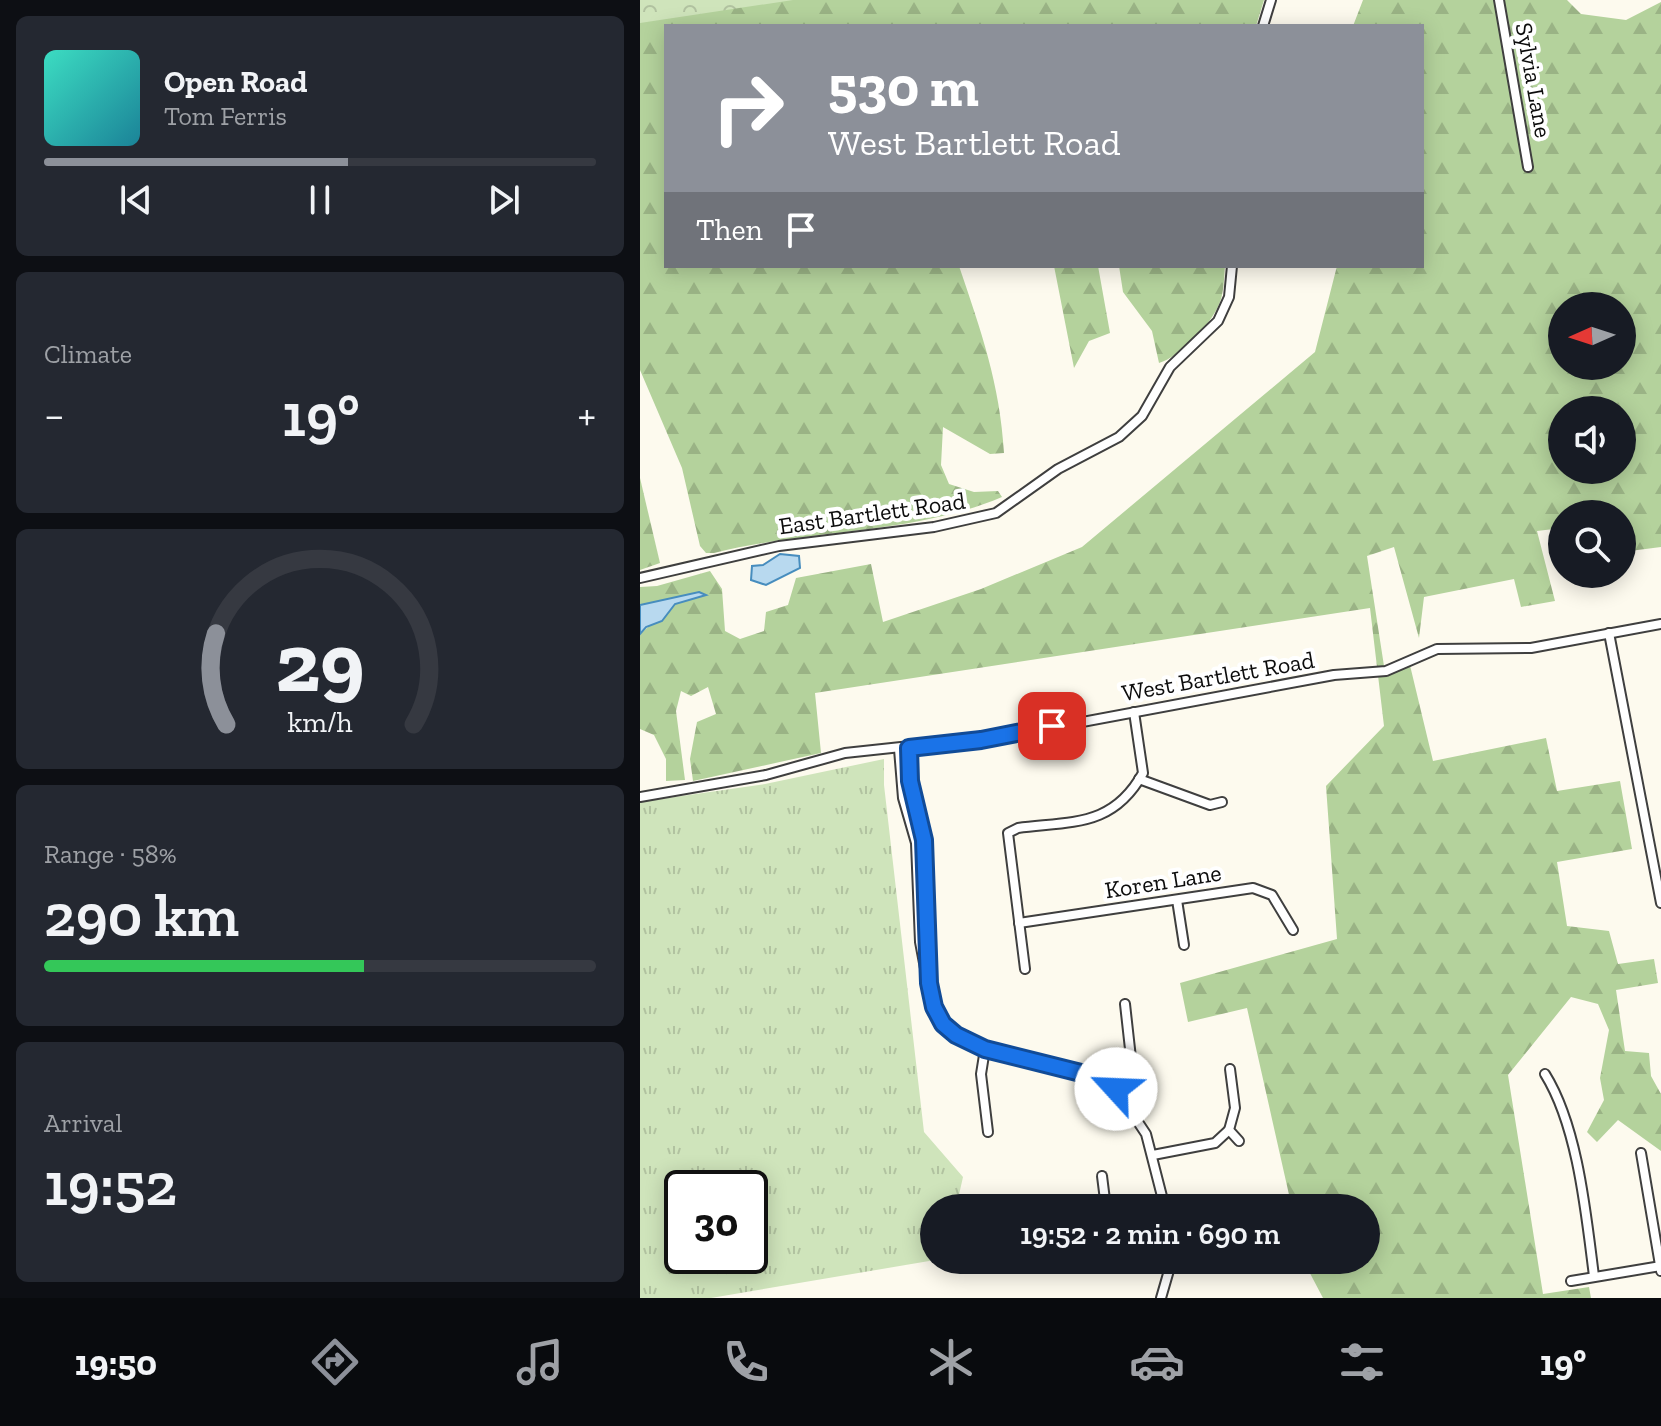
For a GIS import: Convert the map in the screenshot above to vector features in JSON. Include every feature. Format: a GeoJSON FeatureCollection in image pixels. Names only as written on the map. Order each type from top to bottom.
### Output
{"type":"FeatureCollection","features":[{"type":"Feature","properties":{"kind":"street"},"geometry":{"type":"LineString","coordinates":[[1264,24],[1271,0]]}},
{"type":"Feature","properties":{"kind":"street","name":"Sylvia Lane"},"geometry":{"type":"LineString","coordinates":[[1499,0],[1528,167]]}},
{"type":"Feature","properties":{"kind":"street","name":"East Bartlett Road"},"geometry":{"type":"LineString","coordinates":[[640,578],[768,548],[934,527],[996,513],[1058,469],[1119,437],[1142,416],[1170,367],[1218,321],[1229,297],[1232,268]]}},
{"type":"Feature","properties":{"kind":"street","name":"West Bartlett Road"},"geometry":{"type":"LineString","coordinates":[[640,797],[766,775],[845,753],[981,740],[1334,675],[1386,671],[1437,649],[1517,649],[1661,624]]}},
{"type":"Feature","properties":{"kind":"street"},"geometry":{"type":"LineString","coordinates":[[1609,633],[1661,903]]}},
{"type":"Feature","properties":{"kind":"street"},"geometry":{"type":"LineString","coordinates":[[1025,969],[1008,833],[1018,828],[1101,817],[1122,802],[1143,773],[1134,712]]}},
{"type":"Feature","properties":{"kind":"street"},"geometry":{"type":"LineString","coordinates":[[904,748],[905,781],[916,843],[930,995],[943,1024],[956,1035],[985,1049],[1089,1075],[1116,1089],[1137,1115],[1153,1155],[1162,1194]]}},
{"type":"Feature","properties":{"kind":"street"},"geometry":{"type":"LineString","coordinates":[[1139,779],[1210,805],[1222,802]]}},
{"type":"Feature","properties":{"kind":"street","name":"Koren Lane"},"geometry":{"type":"LineString","coordinates":[[1019,923],[1259,889],[1272,895],[1293,930]]}},
{"type":"Feature","properties":{"kind":"street"},"geometry":{"type":"LineString","coordinates":[[1177,900],[1184,945]]}},
{"type":"Feature","properties":{"kind":"street"},"geometry":{"type":"LineString","coordinates":[[1116,1089],[1131,1058],[1125,1004]]}},
{"type":"Feature","properties":{"kind":"street"},"geometry":{"type":"LineString","coordinates":[[985,1049],[981,1074],[988,1132]]}},
{"type":"Feature","properties":{"kind":"street"},"geometry":{"type":"LineString","coordinates":[[1131,1058],[1143,1060]]}},
{"type":"Feature","properties":{"kind":"street"},"geometry":{"type":"LineString","coordinates":[[1153,1155],[1215,1143],[1229,1130],[1235,1108],[1230,1069]]}},
{"type":"Feature","properties":{"kind":"street"},"geometry":{"type":"LineString","coordinates":[[1545,1074],[1566,1116],[1594,1276]]}},
{"type":"Feature","properties":{"kind":"street"},"geometry":{"type":"LineString","coordinates":[[1229,1130],[1239,1141]]}},
{"type":"Feature","properties":{"kind":"street"},"geometry":{"type":"LineString","coordinates":[[1571,1281],[1661,1268],[1641,1153]]}},
{"type":"Feature","properties":{"kind":"street"},"geometry":{"type":"LineString","coordinates":[[1102,1176],[1104,1194]]}},
{"type":"Feature","properties":{"kind":"street"},"geometry":{"type":"LineString","coordinates":[[1161,1298],[1168,1274]]}},
{"type":"Feature","properties":{"kind":"green space"},"geometry":{"type":"Polygon","coordinates":[[[640,0],[1264,0],[1257,24],[664,24],[664,268],[960,268],[994,381],[1004,453],[990,454],[943,427],[941,465],[949,484],[974,492],[998,491],[1002,497],[968,509],[896,525],[706,553],[700,546],[682,468],[640,370],[640,0]]]}},
{"type":"Feature","properties":{"kind":"green space"},"geometry":{"type":"Polygon","coordinates":[[[640,0],[793,0],[640,23],[640,0]]]}},
{"type":"Feature","properties":{"kind":"green space"},"geometry":{"type":"Polygon","coordinates":[[[1363,0],[1567,0],[1581,14],[1626,20],[1661,2],[1661,547],[1636,550],[1636,500],[1548,500],[1548,530],[1537,531],[1548,574],[1548,588],[1552,588],[1555,601],[1521,607],[1514,579],[1424,597],[1419,638],[1394,547],[1367,556],[1384,666],[1408,657],[1433,761],[1546,738],[1557,791],[1620,781],[1632,849],[1557,862],[1567,926],[1609,931],[1618,964],[1654,959],[1658,983],[1616,990],[1625,1051],[1649,1053],[1651,1076],[1661,1094],[1661,1151],[1618,1120],[1597,1142],[1587,1132],[1604,1100],[1600,1078],[1609,1030],[1598,1004],[1571,997],[1508,1075],[1543,1294],[1589,1287],[1591,1298],[1323,1298],[1310,1274],[1380,1274],[1380,1194],[1289,1194],[1247,1008],[1188,1022],[1180,983],[1337,939],[1326,786],[1384,726],[1370,608],[815,693],[821,753],[693,781],[690,759],[697,722],[716,714],[708,687],[691,696],[681,691],[676,711],[685,780],[666,781],[666,759],[654,735],[640,729],[640,634],[675,604],[704,594],[698,592],[640,605],[640,587],[657,586],[710,571],[722,589],[725,631],[740,639],[764,631],[766,612],[788,605],[796,578],[871,564],[883,622],[981,589],[1082,547],[1315,352],[1336,268],[1424,268],[1424,24],[1354,24],[1363,0]]]}},
{"type":"Feature","properties":{"kind":"green space"},"geometry":{"type":"Polygon","coordinates":[[[1054,268],[1098,268],[1110,333],[1089,341],[1074,368],[1054,268]]]}},
{"type":"Feature","properties":{"kind":"green space"},"geometry":{"type":"Polygon","coordinates":[[[1119,268],[1225,268],[1221,299],[1212,317],[1177,354],[1159,363],[1152,331],[1123,292],[1119,268]]]}},
{"type":"Feature","properties":{"kind":"green space"},"geometry":{"type":"Polygon","coordinates":[[[640,478],[660,563],[640,570],[640,478]]]}},
{"type":"Feature","properties":{"kind":"green space"},"geometry":{"type":"Polygon","coordinates":[[[884,759],[884,785],[924,1132],[963,1177],[959,1194],[920,1194],[920,1263],[711,1298],[640,1298],[640,802],[765,784],[884,759]]]}},
{"type":"Feature","properties":{"kind":"water"},"geometry":{"type":"Polygon","coordinates":[[[780,554],[799,556],[800,568],[766,585],[751,580],[752,566],[763,565],[780,554]]]}},
{"type":"Feature","properties":{"kind":"water"},"geometry":{"type":"Polygon","coordinates":[[[699,592],[706,595],[675,604],[662,621],[646,627],[640,634],[640,605],[699,592]]]}},
{"type":"Feature","properties":{"kind":"route"},"geometry":{"type":"LineString","coordinates":[[1052,726],[981,740],[909,748],[910,781],[924,840],[926,960],[930,995],[943,1024],[964,1040],[985,1049],[1089,1075],[1116,1089]]}}]}
